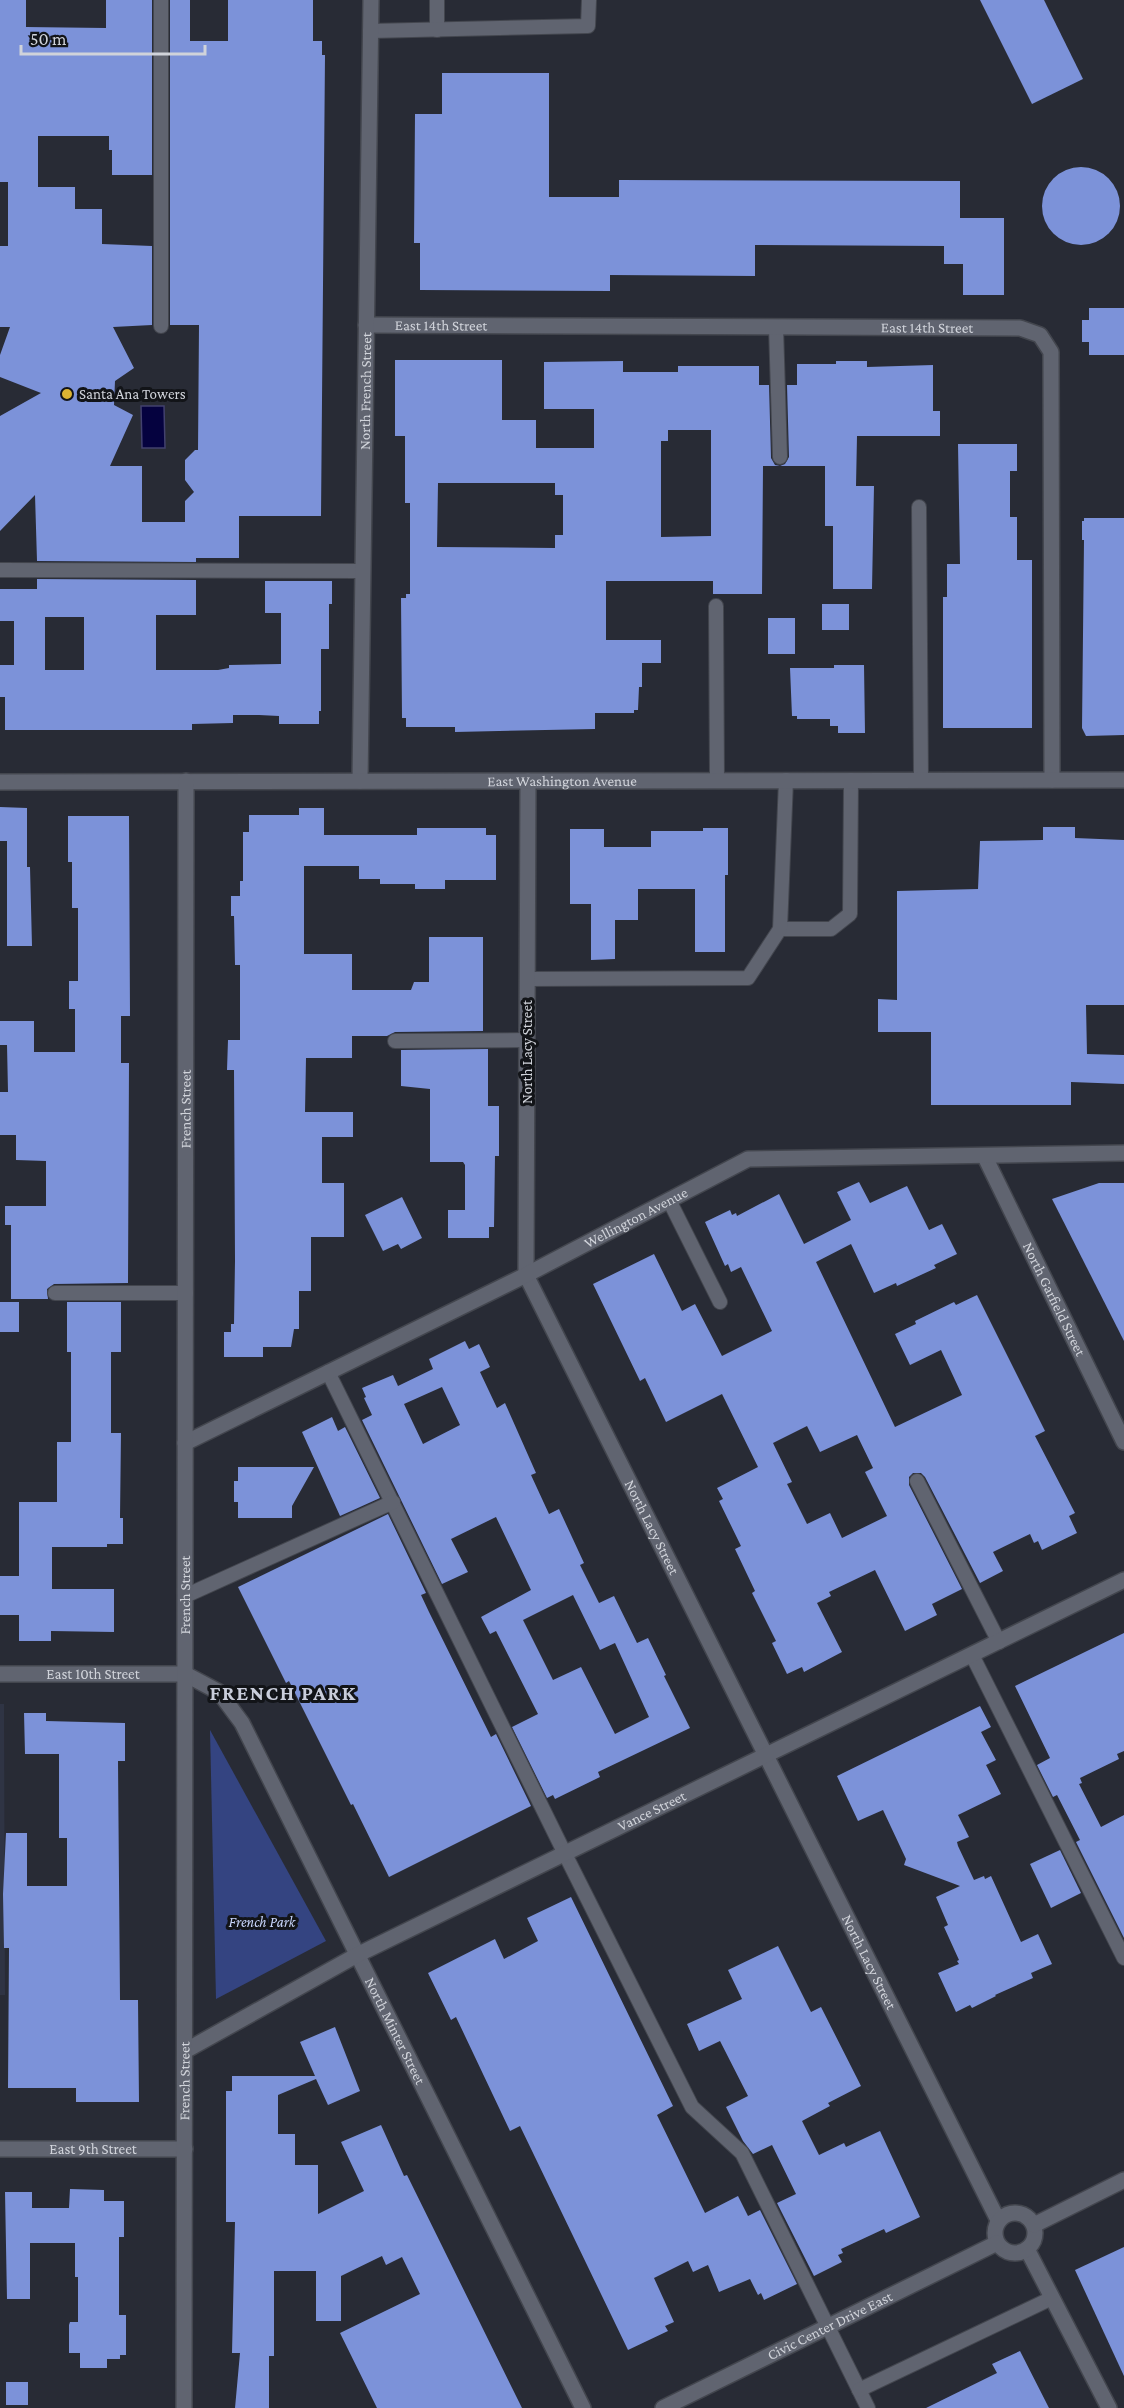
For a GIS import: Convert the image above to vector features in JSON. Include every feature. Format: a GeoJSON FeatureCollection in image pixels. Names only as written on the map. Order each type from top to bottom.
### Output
{"type":"FeatureCollection","features":[{"type":"Feature","properties":{"kind":"street","name":"North French Street"},"geometry":{"type":"LineString","coordinates":[[360,781],[371,0]]}},
{"type":"Feature","properties":{"kind":"street","name":"East 14th Street"},"geometry":{"type":"LineString","coordinates":[[366,325],[1020,328],[1040,335],[1051,352],[1052,780]]}},
{"type":"Feature","properties":{"kind":"street","name":"East Washington Avenue"},"geometry":{"type":"LineString","coordinates":[[0,782],[1124,780]]}},
{"type":"Feature","properties":{"kind":"street","name":"French Street"},"geometry":{"type":"LineString","coordinates":[[184,2408],[186,781]]}},
{"type":"Feature","properties":{"kind":"street","name":"North Lacy Street"},"geometry":{"type":"LineString","coordinates":[[528,781],[526,1275],[998,2220]]}},
{"type":"Feature","properties":{"kind":"street","name":"Wellington Avenue"},"geometry":{"type":"LineString","coordinates":[[185,1443],[526,1275],[748,1159],[1124,1153]]}},
{"type":"Feature","properties":{"kind":"street","name":"North Garfield Street"},"geometry":{"type":"LineString","coordinates":[[985,1157],[1124,1442]]}},
{"type":"Feature","properties":{"kind":"street","name":"Vance Street"},"geometry":{"type":"LineString","coordinates":[[185,2051],[357,1955],[1124,1580]]}},
{"type":"Feature","properties":{"kind":"street","name":"East 10th Street"},"geometry":{"type":"LineString","coordinates":[[0,1674],[185,1674]]}},
{"type":"Feature","properties":{"kind":"street","name":"North Minter Street"},"geometry":{"type":"LineString","coordinates":[[185,1674],[219,1692],[242,1723],[583,2408]]}},
{"type":"Feature","properties":{"kind":"street","name":"East 9th Street"},"geometry":{"type":"LineString","coordinates":[[0,2149],[185,2149]]}},
{"type":"Feature","properties":{"kind":"street"},"geometry":{"type":"LineString","coordinates":[[1034,2225],[1124,2181]]}},
{"type":"Feature","properties":{"kind":"street"},"geometry":{"type":"LineString","coordinates":[[1013,2212],[1022,2213],[1034,2225],[1035,2234],[1028,2249],[1021,2252],[1008,2252],[997,2243],[994,2235],[998,2220],[1005,2214],[1013,2212]]}},
{"type":"Feature","properties":{"kind":"street","name":"Civic Center Drive East"},"geometry":{"type":"LineString","coordinates":[[663,2408],[997,2243]]}},
{"type":"Feature","properties":{"kind":"street"},"geometry":{"type":"LineString","coordinates":[[1028,2249],[1109,2408]]}},
{"type":"Feature","properties":{"kind":"lane"},"geometry":{"type":"LineString","coordinates":[[161,0],[161,326]]}},
{"type":"Feature","properties":{"kind":"lane"},"geometry":{"type":"LineString","coordinates":[[437,0],[437,30]]}},
{"type":"Feature","properties":{"kind":"lane"},"geometry":{"type":"LineString","coordinates":[[370,31],[588,26],[588,0]]}},
{"type":"Feature","properties":{"kind":"lane"},"geometry":{"type":"LineString","coordinates":[[776,327],[780,457]]}},
{"type":"Feature","properties":{"kind":"lane"},"geometry":{"type":"LineString","coordinates":[[919,507],[921,780]]}},
{"type":"Feature","properties":{"kind":"lane"},"geometry":{"type":"LineString","coordinates":[[0,570],[363,571]]}},
{"type":"Feature","properties":{"kind":"lane"},"geometry":{"type":"LineString","coordinates":[[716,606],[717,781]]}},
{"type":"Feature","properties":{"kind":"lane"},"geometry":{"type":"LineString","coordinates":[[527,979],[748,978],[780,929],[786,780]]}},
{"type":"Feature","properties":{"kind":"lane"},"geometry":{"type":"LineString","coordinates":[[780,929],[831,929],[850,914],[852,780]]}},
{"type":"Feature","properties":{"kind":"lane"},"geometry":{"type":"LineString","coordinates":[[395,1041],[527,1040]]}},
{"type":"Feature","properties":{"kind":"lane"},"geometry":{"type":"LineString","coordinates":[[669,1200],[720,1302]]}},
{"type":"Feature","properties":{"kind":"lane"},"geometry":{"type":"LineString","coordinates":[[55,1293],[186,1293]]}},
{"type":"Feature","properties":{"kind":"lane"},"geometry":{"type":"LineString","coordinates":[[328,1372],[692,2107],[742,2153],[868,2408]]}},
{"type":"Feature","properties":{"kind":"lane"},"geometry":{"type":"LineString","coordinates":[[917,1481],[999,1642]]}},
{"type":"Feature","properties":{"kind":"lane"},"geometry":{"type":"LineString","coordinates":[[185,1596],[393,1502]]}},
{"type":"Feature","properties":{"kind":"lane"},"geometry":{"type":"LineString","coordinates":[[972,1655],[1124,1958]]}},
{"type":"Feature","properties":{"kind":"lane"},"geometry":{"type":"LineString","coordinates":[[859,2390],[1052,2298]]}},
{"type":"Feature","properties":{"kind":"shaded area"},"geometry":{"type":"Polygon","coordinates":[[[141,406],[164,406],[165,448],[142,448],[141,406]]]}},
{"type":"Feature","properties":{"kind":"shaded area"},"geometry":{"type":"Polygon","coordinates":[[[0,1704],[4,1704],[5,1995],[0,1995],[0,1704]]]}},
{"type":"Feature","properties":{"kind":"green space","name":"French Park"},"geometry":{"type":"Polygon","coordinates":[[[210,1730],[326,1941],[216,1999],[210,1730]]]}},
{"type":"Feature","properties":{"kind":"building"},"geometry":{"type":"Polygon","coordinates":[[[0,0],[26,0],[26,27],[106,28],[106,0],[152,0],[152,175],[112,175],[112,150],[109,150],[109,136],[38,136],[38,187],[75,187],[75,209],[102,209],[102,244],[152,246],[152,325],[113,327],[134,368],[115,381],[114,405],[133,415],[110,466],[142,466],[142,522],[185,522],[185,501],[194,492],[185,480],[185,460],[195,450],[198,450],[199,325],[170,325],[170,0],[190,0],[190,41],[228,41],[228,0],[313,0],[313,41],[322,41],[322,55],[325,55],[321,516],[239,516],[239,558],[196,558],[196,562],[37,561],[35,495],[0,531],[0,416],[41,393],[0,377],[0,355],[10,327],[0,327],[0,246],[8,246],[8,182],[0,182],[0,0]]]}},
{"type":"Feature","properties":{"kind":"building"},"geometry":{"type":"Polygon","coordinates":[[[980,0],[1044,0],[1083,79],[1032,104],[980,0]]]}},
{"type":"Feature","properties":{"kind":"building"},"geometry":{"type":"Polygon","coordinates":[[[442,73],[549,73],[549,197],[619,197],[619,180],[960,181],[960,218],[1004,218],[1004,295],[963,295],[963,264],[944,264],[944,246],[755,245],[755,276],[610,275],[610,291],[420,290],[420,243],[414,243],[415,114],[442,114],[442,73]]]}},
{"type":"Feature","properties":{"kind":"building"},"geometry":{"type":"Polygon","coordinates":[[[1081,167],[1096,170],[1108,179],[1117,191],[1120,206],[1117,221],[1108,233],[1096,242],[1081,245],[1066,242],[1054,233],[1045,221],[1042,206],[1045,191],[1054,179],[1066,170],[1081,167]]]}},
{"type":"Feature","properties":{"kind":"building"},"geometry":{"type":"Polygon","coordinates":[[[1089,308],[1124,308],[1124,355],[1089,355],[1089,342],[1082,342],[1082,320],[1089,320],[1089,308]]]}},
{"type":"Feature","properties":{"kind":"building"},"geometry":{"type":"Polygon","coordinates":[[[395,360],[502,360],[502,420],[536,420],[536,448],[594,448],[594,409],[544,409],[544,362],[623,361],[623,372],[678,372],[678,366],[759,366],[759,385],[769,385],[771,458],[775,465],[780,466],[763,466],[762,594],[713,594],[713,581],[606,581],[606,640],[661,640],[661,663],[642,663],[642,687],[639,687],[638,710],[634,710],[634,713],[595,713],[595,729],[455,732],[455,727],[406,727],[406,718],[402,718],[401,598],[406,598],[406,594],[410,594],[410,503],[405,503],[405,436],[395,436],[395,360]],[[668,430],[668,441],[661,441],[661,537],[711,536],[711,430],[668,430]],[[438,483],[437,547],[555,548],[555,535],[563,535],[563,495],[555,495],[555,483],[438,483]]]}},
{"type":"Feature","properties":{"kind":"building"},"geometry":{"type":"Polygon","coordinates":[[[867,361],[867,367],[933,365],[933,411],[940,411],[940,436],[857,436],[856,486],[874,486],[872,589],[833,589],[833,526],[825,526],[825,466],[780,466],[785,464],[789,457],[787,385],[797,385],[797,364],[867,361]]]}},
{"type":"Feature","properties":{"kind":"building"},"geometry":{"type":"Polygon","coordinates":[[[958,444],[1017,444],[1017,471],[1010,471],[1010,517],[1017,517],[1017,560],[1032,560],[1032,728],[943,728],[943,597],[947,597],[947,564],[960,564],[958,444]]]}},
{"type":"Feature","properties":{"kind":"building"},"geometry":{"type":"Polygon","coordinates":[[[1084,518],[1124,518],[1124,735],[1086,736],[1082,728],[1084,540],[1082,540],[1082,521],[1084,518]]]}},
{"type":"Feature","properties":{"kind":"building"},"geometry":{"type":"Polygon","coordinates":[[[37,579],[196,580],[196,615],[156,615],[156,670],[218,670],[229,668],[229,665],[281,664],[281,613],[265,613],[265,581],[332,581],[332,604],[329,604],[329,649],[321,649],[319,724],[279,724],[279,716],[233,715],[233,723],[192,724],[192,730],[5,730],[5,697],[0,697],[0,665],[14,665],[14,621],[0,621],[0,589],[37,589],[37,579]],[[45,617],[45,670],[84,670],[84,617],[45,617]]]}},
{"type":"Feature","properties":{"kind":"building"},"geometry":{"type":"Polygon","coordinates":[[[822,604],[849,604],[849,630],[822,630],[822,604]]]}},
{"type":"Feature","properties":{"kind":"building"},"geometry":{"type":"Polygon","coordinates":[[[768,618],[795,618],[795,654],[768,654],[768,618]]]}},
{"type":"Feature","properties":{"kind":"building"},"geometry":{"type":"Polygon","coordinates":[[[834,665],[864,665],[865,733],[838,733],[838,726],[830,726],[830,719],[797,719],[797,716],[792,716],[790,668],[834,668],[834,665]]]}},
{"type":"Feature","properties":{"kind":"building"},"geometry":{"type":"Polygon","coordinates":[[[0,807],[27,808],[27,867],[30,867],[32,946],[7,946],[7,841],[0,841],[0,807]]]}},
{"type":"Feature","properties":{"kind":"building"},"geometry":{"type":"Polygon","coordinates":[[[299,808],[324,808],[324,835],[417,835],[417,828],[486,828],[486,835],[496,835],[496,880],[445,880],[445,889],[415,889],[415,884],[380,884],[380,879],[359,879],[359,866],[304,866],[304,954],[352,954],[352,990],[411,990],[414,982],[429,982],[429,937],[483,937],[483,1031],[395,1032],[387,1036],[352,1036],[352,1058],[306,1058],[305,1112],[353,1112],[353,1137],[322,1137],[322,1183],[344,1183],[344,1237],[311,1237],[311,1291],[299,1291],[299,1329],[294,1329],[291,1347],[263,1347],[263,1357],[224,1357],[224,1332],[231,1332],[231,1324],[234,1324],[235,1261],[234,1070],[227,1070],[228,1040],[240,1040],[240,965],[235,965],[234,916],[231,916],[231,896],[240,896],[240,881],[243,881],[243,832],[249,832],[249,815],[299,815],[299,808]]]}},
{"type":"Feature","properties":{"kind":"building"},"geometry":{"type":"Polygon","coordinates":[[[68,816],[129,816],[130,1016],[121,1016],[121,1063],[129,1063],[128,1283],[54,1284],[47,1289],[48,1299],[11,1299],[11,1225],[5,1225],[5,1206],[46,1206],[46,1161],[16,1160],[16,1135],[0,1135],[0,1092],[8,1092],[7,1045],[0,1045],[0,1021],[34,1021],[34,1052],[75,1052],[75,1009],[69,1009],[69,981],[78,981],[78,908],[72,908],[72,862],[68,862],[68,816]]]}},
{"type":"Feature","properties":{"kind":"building"},"geometry":{"type":"Polygon","coordinates":[[[1043,827],[1075,827],[1075,838],[1124,840],[1124,1005],[1086,1005],[1087,1054],[1124,1055],[1124,1084],[1071,1082],[1071,1105],[931,1105],[931,1032],[878,1032],[878,999],[897,1000],[897,891],[978,889],[980,841],[1043,840],[1043,827]]]}},
{"type":"Feature","properties":{"kind":"building"},"geometry":{"type":"Polygon","coordinates":[[[703,828],[728,828],[728,875],[725,875],[725,952],[695,952],[695,889],[638,889],[638,920],[615,920],[615,959],[591,960],[591,904],[570,904],[570,829],[604,829],[604,847],[651,847],[651,831],[703,831],[703,828]]]}},
{"type":"Feature","properties":{"kind":"building"},"geometry":{"type":"Polygon","coordinates":[[[488,1049],[488,1106],[499,1106],[499,1156],[495,1156],[494,1227],[489,1227],[489,1238],[448,1238],[448,1210],[465,1210],[465,1165],[463,1162],[430,1162],[430,1089],[401,1086],[401,1050],[488,1049]]]}},
{"type":"Feature","properties":{"kind":"building"},"geometry":{"type":"Polygon","coordinates":[[[859,1182],[870,1203],[907,1186],[929,1230],[942,1224],[957,1254],[934,1265],[936,1268],[897,1286],[896,1283],[874,1293],[851,1244],[816,1262],[895,1427],[962,1395],[941,1350],[910,1365],[895,1334],[916,1324],[915,1321],[954,1302],[956,1305],[977,1295],[1045,1431],[1035,1436],[1075,1513],[1069,1516],[1077,1533],[1042,1550],[1038,1541],[1034,1543],[1030,1534],[993,1552],[1003,1571],[980,1583],[925,1477],[921,1473],[913,1473],[909,1477],[909,1485],[962,1589],[932,1604],[937,1615],[905,1631],[875,1570],[829,1592],[831,1596],[817,1603],[842,1652],[804,1672],[802,1667],[787,1674],[772,1643],[776,1641],[752,1593],[755,1591],[735,1549],[741,1546],[719,1501],[723,1499],[717,1488],[758,1467],[722,1394],[666,1422],[645,1378],[640,1381],[593,1284],[654,1254],[682,1311],[695,1304],[722,1356],[772,1331],[741,1267],[731,1272],[728,1264],[725,1266],[705,1222],[730,1210],[732,1215],[736,1213],[737,1216],[779,1194],[804,1244],[851,1220],[837,1192],[859,1182]],[[807,1426],[773,1443],[792,1482],[787,1484],[807,1524],[830,1513],[842,1538],[887,1516],[865,1472],[873,1468],[857,1435],[820,1452],[807,1426]]]}},
{"type":"Feature","properties":{"kind":"building"},"geometry":{"type":"Polygon","coordinates":[[[1099,1183],[1124,1183],[1124,1341],[1052,1199],[1099,1183]]]}},
{"type":"Feature","properties":{"kind":"building"},"geometry":{"type":"Polygon","coordinates":[[[402,1197],[422,1238],[401,1249],[398,1244],[383,1251],[365,1215],[402,1197]]]}},
{"type":"Feature","properties":{"kind":"building"},"geometry":{"type":"Polygon","coordinates":[[[0,1302],[19,1302],[19,1332],[0,1332],[0,1302]]]}},
{"type":"Feature","properties":{"kind":"building"},"geometry":{"type":"Polygon","coordinates":[[[67,1302],[121,1302],[121,1352],[111,1352],[111,1433],[121,1433],[120,1518],[123,1518],[123,1544],[107,1544],[107,1547],[52,1547],[52,1589],[114,1589],[114,1632],[51,1631],[51,1641],[19,1641],[19,1615],[0,1615],[0,1576],[19,1576],[19,1502],[57,1502],[57,1442],[71,1442],[71,1352],[67,1352],[67,1302]]]}},
{"type":"Feature","properties":{"kind":"building"},"geometry":{"type":"Polygon","coordinates":[[[465,1341],[469,1349],[479,1344],[490,1367],[480,1372],[497,1408],[505,1403],[536,1473],[531,1475],[549,1514],[559,1509],[584,1563],[580,1565],[599,1603],[614,1596],[637,1643],[648,1638],[690,1728],[598,1772],[600,1777],[555,1799],[553,1795],[547,1798],[512,1727],[538,1714],[496,1631],[490,1634],[481,1617],[531,1590],[496,1517],[451,1539],[468,1572],[442,1584],[362,1420],[372,1415],[362,1388],[393,1375],[398,1386],[433,1369],[429,1359],[465,1341]],[[442,1387],[404,1404],[423,1444],[460,1425],[442,1387]],[[573,1595],[523,1620],[553,1680],[581,1667],[615,1734],[649,1717],[615,1643],[600,1650],[573,1595]]]}},
{"type":"Feature","properties":{"kind":"building"},"geometry":{"type":"Polygon","coordinates":[[[332,1417],[338,1431],[345,1427],[380,1498],[340,1516],[302,1432],[332,1417]]]}},
{"type":"Feature","properties":{"kind":"building"},"geometry":{"type":"Polygon","coordinates":[[[238,1467],[314,1467],[292,1506],[292,1518],[238,1518],[238,1502],[234,1502],[234,1481],[238,1481],[238,1467]]]}},
{"type":"Feature","properties":{"kind":"building"},"geometry":{"type":"Polygon","coordinates":[[[388,1514],[426,1593],[421,1595],[429,1612],[491,1737],[496,1734],[531,1806],[389,1877],[289,1681],[286,1683],[238,1587],[388,1514]]]}},
{"type":"Feature","properties":{"kind":"building"},"geometry":{"type":"Polygon","coordinates":[[[1124,1633],[1124,1751],[1117,1754],[1119,1759],[1080,1778],[1082,1783],[1079,1784],[1101,1827],[1124,1815],[1124,1938],[1076,1842],[1080,1840],[1057,1795],[1053,1797],[1037,1765],[1050,1758],[1015,1686],[1124,1633]]]}},
{"type":"Feature","properties":{"kind":"building"},"geometry":{"type":"Polygon","coordinates":[[[980,1706],[991,1727],[981,1732],[996,1760],[986,1765],[1001,1794],[958,1815],[969,1837],[957,1842],[958,1846],[974,1880],[991,1876],[1021,1942],[1038,1934],[1052,1964],[1031,1973],[1033,1978],[972,2008],[970,2005],[956,2012],[938,1973],[959,1964],[957,1961],[959,1960],[944,1927],[948,1925],[936,1897],[960,1886],[904,1865],[906,1859],[883,1810],[858,1821],[837,1776],[980,1706]]]}},
{"type":"Feature","properties":{"kind":"building"},"geometry":{"type":"Polygon","coordinates":[[[24,1713],[46,1713],[46,1721],[125,1723],[125,1761],[118,1761],[120,2000],[138,2000],[139,2102],[76,2102],[76,2088],[8,2088],[9,1948],[4,1948],[3,1894],[6,1833],[27,1833],[27,1886],[67,1886],[67,1838],[59,1838],[59,1754],[25,1754],[24,1713]]]}},
{"type":"Feature","properties":{"kind":"building"},"geometry":{"type":"Polygon","coordinates":[[[1060,1850],[1081,1893],[1051,1908],[1030,1864],[1060,1850]]]}},
{"type":"Feature","properties":{"kind":"building"},"geometry":{"type":"Polygon","coordinates":[[[571,1897],[673,2106],[657,2115],[705,2213],[738,2196],[748,2216],[760,2210],[797,2284],[764,2300],[761,2293],[758,2295],[750,2279],[719,2292],[708,2265],[693,2272],[688,2261],[654,2278],[674,2322],[665,2326],[668,2331],[628,2350],[520,2126],[510,2131],[456,2017],[451,2020],[428,1973],[495,1939],[504,1959],[538,1941],[527,1918],[571,1897]]]}},
{"type":"Feature","properties":{"kind":"building"},"geometry":{"type":"Polygon","coordinates":[[[778,1946],[811,2012],[821,2007],[861,2086],[828,2103],[830,2106],[802,2121],[819,2155],[844,2143],[846,2147],[880,2131],[920,2217],[886,2233],[884,2229],[841,2249],[843,2253],[838,2255],[842,2262],[814,2276],[777,2203],[796,2194],[772,2145],[753,2154],[743,2141],[726,2107],[748,2096],[720,2041],[699,2051],[687,2024],[742,1999],[728,1970],[778,1946]]]}},
{"type":"Feature","properties":{"kind":"building"},"geometry":{"type":"Polygon","coordinates":[[[335,2027],[360,2091],[328,2105],[316,2079],[278,2095],[278,2134],[295,2134],[295,2165],[318,2165],[318,2214],[364,2191],[341,2142],[381,2125],[404,2176],[407,2175],[522,2408],[377,2408],[340,2333],[420,2294],[402,2257],[386,2265],[382,2256],[341,2276],[341,2321],[316,2321],[316,2271],[274,2271],[274,2356],[269,2356],[269,2408],[235,2408],[240,2353],[232,2353],[235,2222],[226,2222],[226,2091],[232,2091],[232,2076],[315,2076],[300,2042],[335,2027]]]}},
{"type":"Feature","properties":{"kind":"building"},"geometry":{"type":"Polygon","coordinates":[[[70,2189],[104,2190],[104,2201],[124,2201],[124,2237],[119,2237],[119,2315],[126,2315],[126,2355],[120,2355],[120,2359],[107,2359],[107,2368],[80,2368],[80,2353],[69,2353],[69,2325],[70,2322],[78,2322],[75,2243],[30,2243],[30,2299],[7,2299],[5,2192],[32,2192],[32,2208],[69,2208],[70,2189]]]}},
{"type":"Feature","properties":{"kind":"building"},"geometry":{"type":"Polygon","coordinates":[[[1124,2247],[1124,2376],[1075,2270],[1124,2247]]]}},
{"type":"Feature","properties":{"kind":"building"},"geometry":{"type":"Polygon","coordinates":[[[1020,2351],[1049,2408],[926,2408],[997,2373],[992,2364],[1020,2351]]]}},
{"type":"Feature","properties":{"kind":"building"},"geometry":{"type":"Polygon","coordinates":[[[6,2382],[28,2382],[28,2405],[6,2405],[6,2382]]]}},
{"type":"Feature","properties":{"kind":"place","name":"Santa Ana Towers"},"geometry":{"type":"Point","coordinates":[67,394]}},
{"type":"Feature","properties":{"kind":"district","name":"FRENCH PARK"},"geometry":{"type":"Point","coordinates":[283,1693]}}]}
